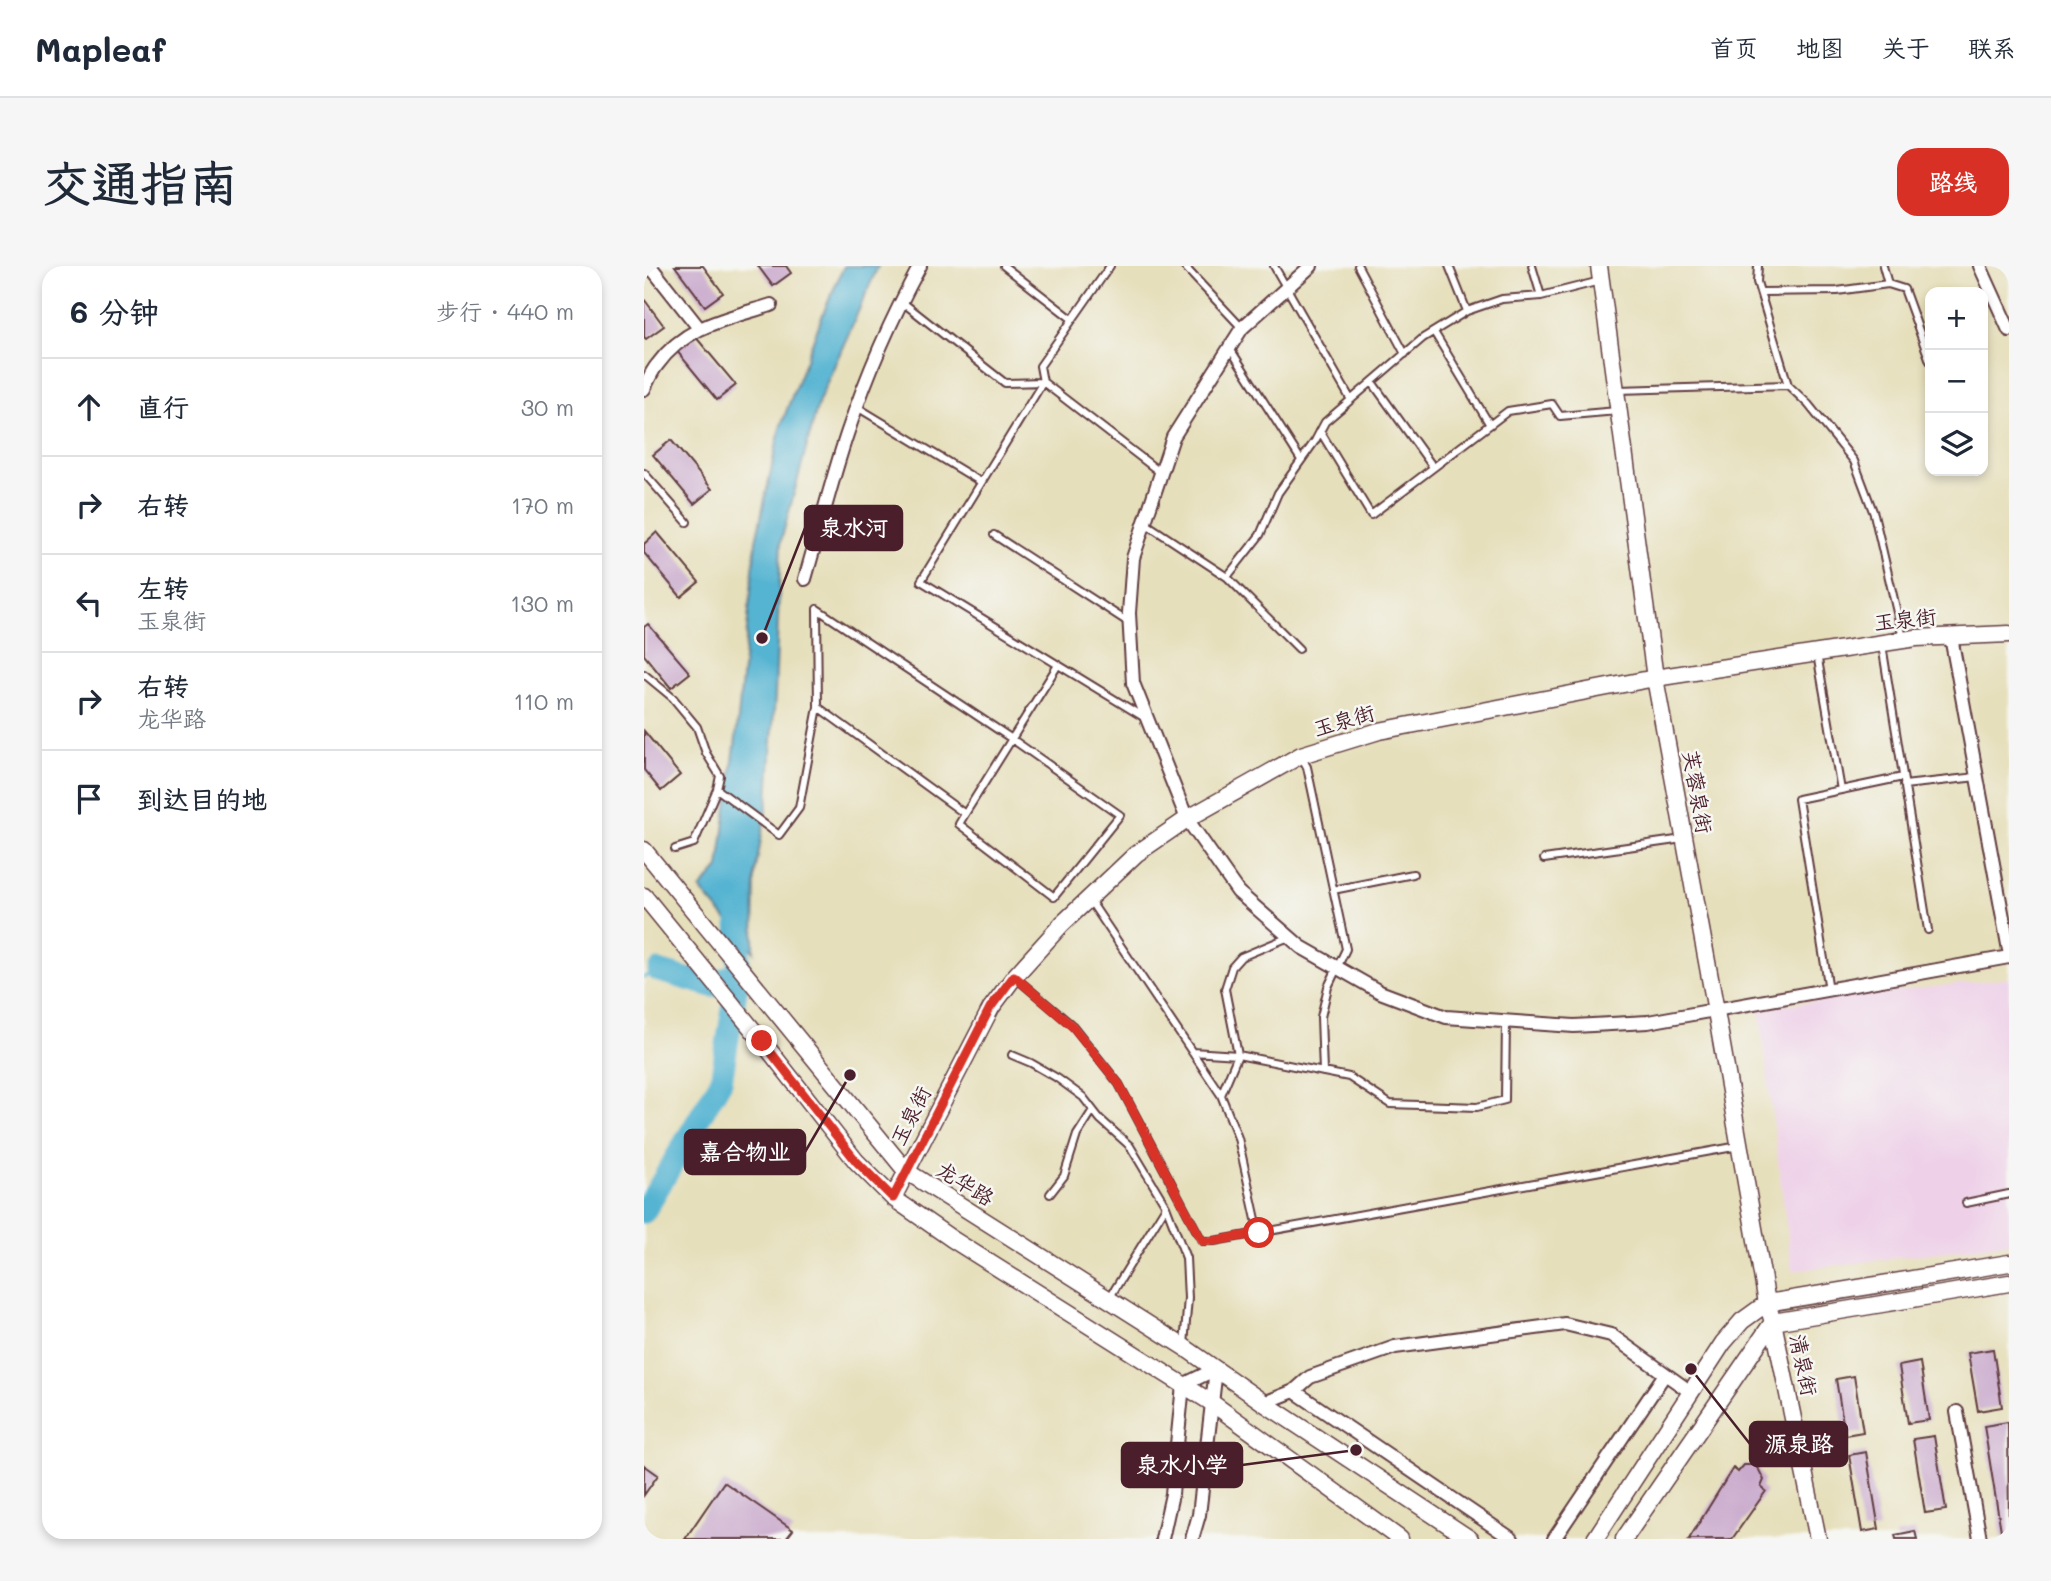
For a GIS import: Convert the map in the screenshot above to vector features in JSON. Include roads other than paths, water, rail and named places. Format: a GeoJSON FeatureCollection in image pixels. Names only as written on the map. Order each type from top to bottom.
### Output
{"type":"FeatureCollection","features":[{"type":"Feature","properties":{"kind":"street"},"geometry":{"type":"LineString","coordinates":[[650,266],[699,328]]}},
{"type":"Feature","properties":{"kind":"street"},"geometry":{"type":"LineString","coordinates":[[805,579],[857,407],[901,301],[920,266]]}},
{"type":"Feature","properties":{"kind":"street"},"geometry":{"type":"LineString","coordinates":[[1311,266],[1242,328],[1173,437],[1133,558],[1130,623],[1133,684],[1186,819],[1238,892],[1301,947],[1380,992],[1446,1017],[1574,1026],[1648,1022],[2009,957]]}},
{"type":"Feature","properties":{"kind":"street"},"geometry":{"type":"LineString","coordinates":[[1980,266],[2009,330]]}},
{"type":"Feature","properties":{"kind":"street","name":"芙蓉泉街"},"geometry":{"type":"LineString","coordinates":[[1600,273],[1655,678],[1767,1303],[1773,1322]]}},
{"type":"Feature","properties":{"kind":"street"},"geometry":{"type":"LineString","coordinates":[[644,389],[656,366],[680,339],[699,328],[771,305]]}},
{"type":"Feature","properties":{"kind":"street","name":"玉泉街"},"geometry":{"type":"LineString","coordinates":[[893,1198],[990,1008],[1014,976],[1062,924],[1136,854],[1186,819],[1301,755],[1379,731],[1655,678],[1904,640],[2009,634]]}},
{"type":"Feature","properties":{"kind":"street"},"geometry":{"type":"LineString","coordinates":[[1951,637],[2009,950]]}},
{"type":"Feature","properties":{"kind":"street","name":"龙华路"},"geometry":{"type":"LineString","coordinates":[[644,850],[906,1171],[1184,1347],[1470,1539]]}},
{"type":"Feature","properties":{"kind":"street"},"geometry":{"type":"LineString","coordinates":[[644,896],[856,1161],[893,1198],[952,1239],[1212,1403],[1396,1538]]}},
{"type":"Feature","properties":{"kind":"street"},"geometry":{"type":"LineString","coordinates":[[1595,1539],[1723,1343],[1742,1321],[1767,1303],[2009,1263]]}},
{"type":"Feature","properties":{"kind":"street"},"geometry":{"type":"LineString","coordinates":[[1624,1539],[1773,1322],[2009,1283]]}},
{"type":"Feature","properties":{"kind":"street","name":"清泉街"},"geometry":{"type":"LineString","coordinates":[[1773,1322],[1818,1539]]}},
{"type":"Feature","properties":{"kind":"street"},"geometry":{"type":"LineString","coordinates":[[1264,1403],[1294,1391],[1310,1377],[1395,1347],[1565,1324],[1611,1335],[1692,1393]]}},
{"type":"Feature","properties":{"kind":"street"},"geometry":{"type":"LineString","coordinates":[[1183,1385],[1216,1369]]}},
{"type":"Feature","properties":{"kind":"street"},"geometry":{"type":"LineString","coordinates":[[1192,1539],[1199,1515],[1216,1369]]}},
{"type":"Feature","properties":{"kind":"street"},"geometry":{"type":"LineString","coordinates":[[1554,1539],[1665,1374]]}},
{"type":"Feature","properties":{"kind":"street"},"geometry":{"type":"LineString","coordinates":[[1162,1539],[1172,1494],[1183,1385]]}},
{"type":"Feature","properties":{"kind":"street"},"geometry":{"type":"LineString","coordinates":[[1294,1391],[1512,1539]]}},
{"type":"Feature","properties":{"kind":"street"},"geometry":{"type":"LineString","coordinates":[[1957,1412],[1980,1539]]}},
{"type":"Feature","properties":{"kind":"lane"},"geometry":{"type":"LineString","coordinates":[[1004,266],[1072,319]]}},
{"type":"Feature","properties":{"kind":"lane"},"geometry":{"type":"LineString","coordinates":[[1110,266],[1040,366],[1043,382],[921,581],[1147,719]]}},
{"type":"Feature","properties":{"kind":"lane"},"geometry":{"type":"LineString","coordinates":[[1184,266],[1242,328]]}},
{"type":"Feature","properties":{"kind":"lane"},"geometry":{"type":"LineString","coordinates":[[1274,266],[1351,400]]}},
{"type":"Feature","properties":{"kind":"lane"},"geometry":{"type":"LineString","coordinates":[[1358,266],[1405,354]]}},
{"type":"Feature","properties":{"kind":"lane"},"geometry":{"type":"LineString","coordinates":[[1449,266],[1467,311]]}},
{"type":"Feature","properties":{"kind":"lane"},"geometry":{"type":"LineString","coordinates":[[1532,266],[1541,296]]}},
{"type":"Feature","properties":{"kind":"lane"},"geometry":{"type":"LineString","coordinates":[[1758,266],[1757,282],[1788,385],[1808,404],[1854,461],[1874,514],[1904,640]]}},
{"type":"Feature","properties":{"kind":"lane"},"geometry":{"type":"LineString","coordinates":[[1883,266],[1888,284]]}},
{"type":"Feature","properties":{"kind":"lane"},"geometry":{"type":"LineString","coordinates":[[1227,577],[1260,535],[1278,493],[1325,422],[1405,354],[1467,311],[1502,299],[1541,296],[1600,273]]}},
{"type":"Feature","properties":{"kind":"lane"},"geometry":{"type":"LineString","coordinates":[[1760,292],[1837,291],[1888,284],[1904,289],[1926,350]]}},
{"type":"Feature","properties":{"kind":"lane"},"geometry":{"type":"LineString","coordinates":[[901,301],[1005,383],[1043,382],[1161,473]]}},
{"type":"Feature","properties":{"kind":"lane"},"geometry":{"type":"LineString","coordinates":[[1434,332],[1490,425]]}},
{"type":"Feature","properties":{"kind":"lane"},"geometry":{"type":"LineString","coordinates":[[1229,347],[1301,460]]}},
{"type":"Feature","properties":{"kind":"lane"},"geometry":{"type":"LineString","coordinates":[[1372,382],[1433,467]]}},
{"type":"Feature","properties":{"kind":"lane"},"geometry":{"type":"LineString","coordinates":[[1616,390],[1788,385]]}},
{"type":"Feature","properties":{"kind":"lane"},"geometry":{"type":"LineString","coordinates":[[1320,431],[1371,515],[1508,411],[1552,404],[1560,416],[1619,411]]}},
{"type":"Feature","properties":{"kind":"lane"},"geometry":{"type":"LineString","coordinates":[[857,407],[981,482]]}},
{"type":"Feature","properties":{"kind":"lane"},"geometry":{"type":"LineString","coordinates":[[644,473],[687,522]]}},
{"type":"Feature","properties":{"kind":"lane"},"geometry":{"type":"LineString","coordinates":[[1145,523],[1227,577],[1299,649]]}},
{"type":"Feature","properties":{"kind":"lane"},"geometry":{"type":"LineString","coordinates":[[994,536],[1130,623]]}},
{"type":"Feature","properties":{"kind":"lane"},"geometry":{"type":"LineString","coordinates":[[717,789],[779,835],[799,808],[818,707],[817,609],[1012,739],[1120,815],[1054,897],[959,824],[965,814],[1012,739],[1058,665]]}},
{"type":"Feature","properties":{"kind":"lane"},"geometry":{"type":"LineString","coordinates":[[1881,643],[1928,930]]}},
{"type":"Feature","properties":{"kind":"lane"},"geometry":{"type":"LineString","coordinates":[[1816,653],[1841,790]]}},
{"type":"Feature","properties":{"kind":"lane"},"geometry":{"type":"LineString","coordinates":[[644,674],[673,698],[697,727],[706,753],[720,776],[694,843],[675,849]]}},
{"type":"Feature","properties":{"kind":"lane"},"geometry":{"type":"LineString","coordinates":[[818,707],[965,814]]}},
{"type":"Feature","properties":{"kind":"lane"},"geometry":{"type":"LineString","coordinates":[[1301,755],[1307,767],[1346,949],[1328,987],[1321,1017],[1323,1072]]}},
{"type":"Feature","properties":{"kind":"lane"},"geometry":{"type":"LineString","coordinates":[[1829,990],[1798,799],[1904,781],[1977,778]]}},
{"type":"Feature","properties":{"kind":"lane"},"geometry":{"type":"LineString","coordinates":[[1544,859],[1685,839]]}},
{"type":"Feature","properties":{"kind":"lane"},"geometry":{"type":"LineString","coordinates":[[1334,890],[1412,874]]}},
{"type":"Feature","properties":{"kind":"lane"},"geometry":{"type":"LineString","coordinates":[[1089,898],[1221,1095],[1238,1138],[1259,1233]]}},
{"type":"Feature","properties":{"kind":"lane"},"geometry":{"type":"LineString","coordinates":[[1221,1095],[1238,1055],[1224,989],[1232,967],[1241,957],[1289,937]]}},
{"type":"Feature","properties":{"kind":"lane"},"geometry":{"type":"LineString","coordinates":[[1014,976],[1073,1027],[1119,1084],[1202,1241],[1739,1146]]}},
{"type":"Feature","properties":{"kind":"lane"},"geometry":{"type":"LineString","coordinates":[[1192,1052],[1238,1055],[1349,1077],[1390,1104],[1477,1107],[1505,1100],[1506,1021]]}},
{"type":"Feature","properties":{"kind":"lane"},"geometry":{"type":"LineString","coordinates":[[1012,1055],[1057,1078],[1083,1097],[1100,1119],[1130,1146],[1166,1206],[1186,1258],[1188,1298],[1184,1347]]}},
{"type":"Feature","properties":{"kind":"lane"},"geometry":{"type":"LineString","coordinates":[[1050,1194],[1064,1176],[1077,1135],[1093,1110]]}},
{"type":"Feature","properties":{"kind":"lane"},"geometry":{"type":"LineString","coordinates":[[1966,1203],[2009,1194]]}},
{"type":"Feature","properties":{"kind":"lane"},"geometry":{"type":"LineString","coordinates":[[1109,1299],[1166,1206]]}},
{"type":"Feature","properties":{"kind":"water"},"geometry":{"type":"Polygon","coordinates":[[[844,266],[878,266],[819,401],[781,541],[768,799],[755,874],[754,952],[700,889],[719,868],[736,738],[756,541],[780,428],[844,266]]]}},
{"type":"Feature","properties":{"kind":"waterway"},"geometry":{"type":"LineString","coordinates":[[644,1212],[721,1081],[739,972],[738,905]]}},
{"type":"Feature","properties":{"kind":"waterway"},"geometry":{"type":"LineString","coordinates":[[644,977],[659,971]]}},
{"type":"Feature","properties":{"kind":"waterway"},"geometry":{"type":"LineString","coordinates":[[659,971],[712,986],[731,976]]}},
{"type":"Feature","properties":{"kind":"place","name":"泉水河"},"geometry":{"type":"Point","coordinates":[762,638]}},
{"type":"Feature","properties":{"kind":"place","name":"嘉合物业"},"geometry":{"type":"Point","coordinates":[850,1075]}},
{"type":"Feature","properties":{"kind":"place","name":"源泉路"},"geometry":{"type":"Point","coordinates":[1691,1369]}},
{"type":"Feature","properties":{"kind":"place","name":"泉水小学"},"geometry":{"type":"Point","coordinates":[1356,1450]}}]}
